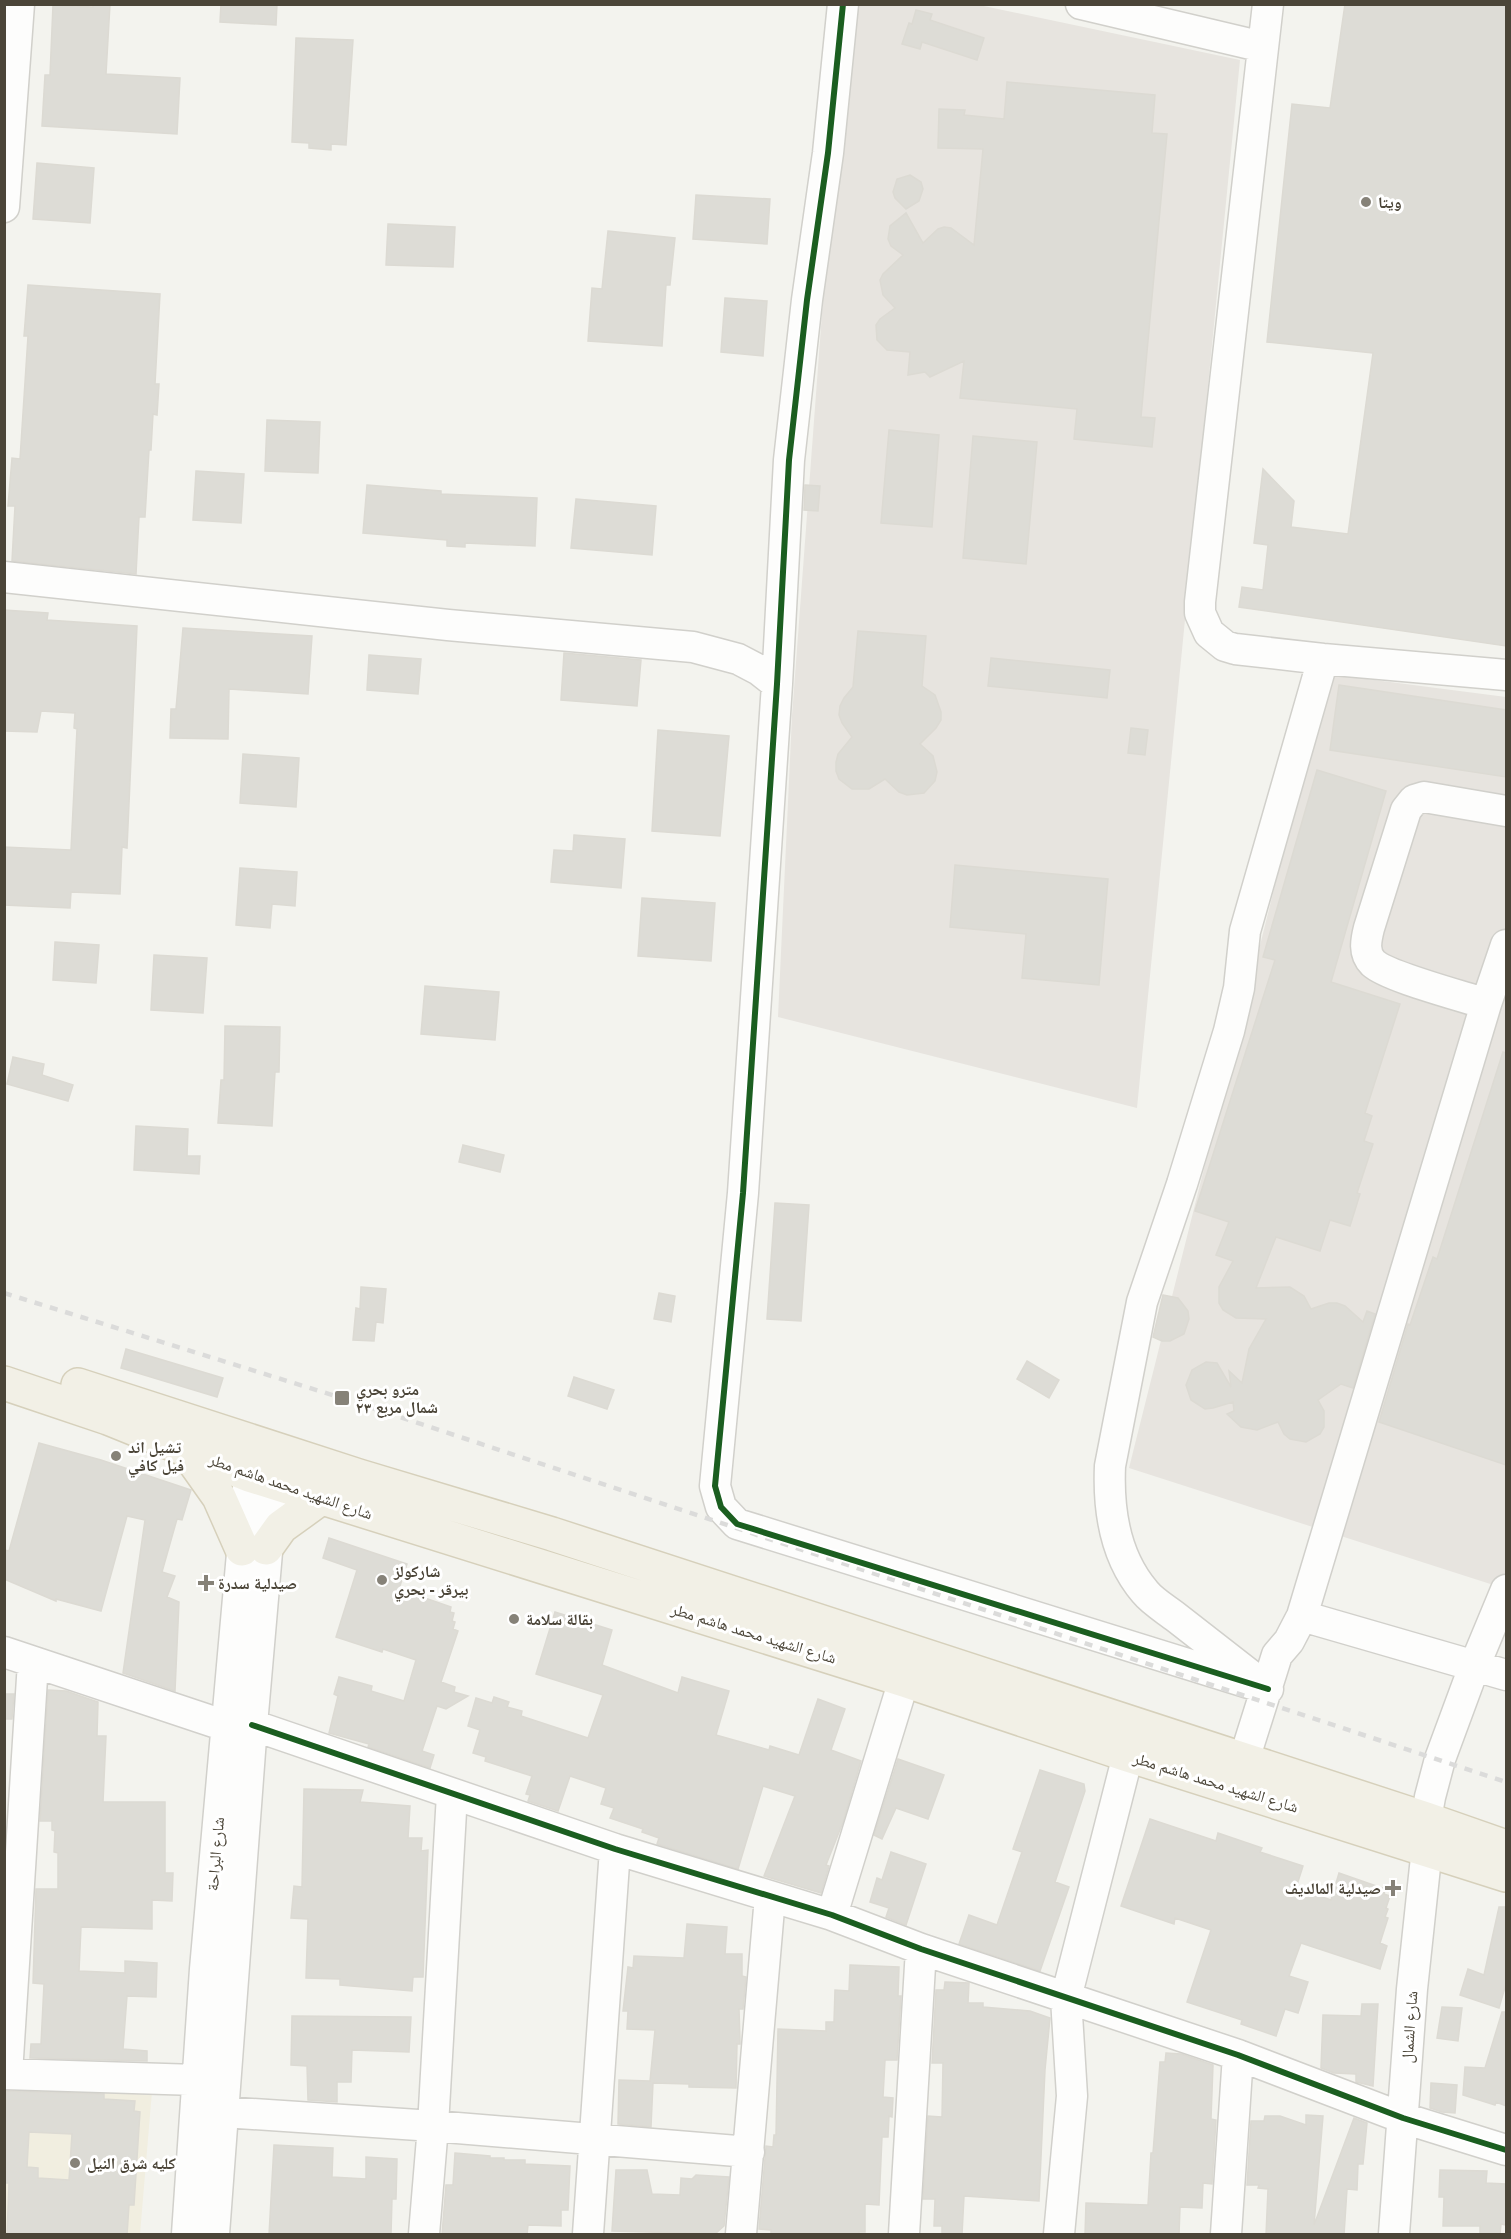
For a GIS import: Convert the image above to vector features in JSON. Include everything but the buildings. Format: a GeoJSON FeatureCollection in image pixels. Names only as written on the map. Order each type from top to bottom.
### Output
{"type":"FeatureCollection","features":[{"type":"Feature","properties":{"kind":"main road","name":"شارع الشهيد محمد هاشم مطر"},"geometry":{"type":"LineString","coordinates":[[4,1360],[359,1476],[552,1534],[1239,1774],[1426,1834],[1506,1847]]}},
{"type":"Feature","properties":{"kind":"main road","name":"شارع الشهيد محمد هاشم مطر"},"geometry":{"type":"LineString","coordinates":[[4,1383],[108,1418],[261,1479],[904,1680],[1128,1755],[1239,1774]]}},
{"type":"Feature","properties":{"kind":"main road"},"geometry":{"type":"LineString","coordinates":[[184,1449],[254,1549],[321,1498]]}},
{"type":"Feature","properties":{"kind":"main road","name":"شارع الشهيد محمد هاشم مطر"},"geometry":{"type":"LineString","coordinates":[[1426,1834],[1506,1875]]}},
{"type":"Feature","properties":{"kind":"street"},"geometry":{"type":"LineString","coordinates":[[4,207],[10,51],[20,4]]}},
{"type":"Feature","properties":{"kind":"street"},"geometry":{"type":"LineString","coordinates":[[843,4],[832,119],[805,312],[789,460],[777,684],[742,1204],[715,1486],[721,1508],[737,1524],[1268,1689]]}},
{"type":"Feature","properties":{"kind":"street"},"geometry":{"type":"LineString","coordinates":[[1081,4],[1263,47]]}},
{"type":"Feature","properties":{"kind":"street"},"geometry":{"type":"LineString","coordinates":[[1268,4],[1200,613],[1209,633],[1225,646],[1234,649],[1506,675]]}},
{"type":"Feature","properties":{"kind":"street"},"geometry":{"type":"LineString","coordinates":[[4,577],[448,625],[693,646],[738,659],[759,670],[777,684]]}},
{"type":"Feature","properties":{"kind":"street"},"geometry":{"type":"LineString","coordinates":[[1268,1689],[1146,1593],[1131,1571],[1119,1546],[1112,1520],[1109,1493],[1110,1466],[1142,1302],[1182,1184],[1229,1031],[1239,988],[1245,931],[1323,659]]}},
{"type":"Feature","properties":{"kind":"street"},"geometry":{"type":"LineString","coordinates":[[1486,1004],[1389,972],[1372,962],[1365,947],[1406,810],[1414,800],[1424,797],[1506,811]]}},
{"type":"Feature","properties":{"kind":"street"},"geometry":{"type":"LineString","coordinates":[[1239,1774],[1277,1655],[1289,1641],[1302,1616],[1486,1004],[1506,945]]}},
{"type":"Feature","properties":{"kind":"street","name":"شارع البراحة"},"geometry":{"type":"LineString","coordinates":[[187,2235],[197,2080],[239,1725],[261,1479]]}},
{"type":"Feature","properties":{"kind":"street","name":"شارع الشمال"},"geometry":{"type":"LineString","coordinates":[[1394,2235],[1426,1834],[1440,1759],[1506,1590]]}},
{"type":"Feature","properties":{"kind":"street"},"geometry":{"type":"LineString","coordinates":[[1302,1616],[1506,1675]]}},
{"type":"Feature","properties":{"kind":"street"},"geometry":{"type":"LineString","coordinates":[[4,1652],[239,1725],[615,1849],[832,1915],[921,1949],[1238,2055],[1403,2118],[1506,2150]]}},
{"type":"Feature","properties":{"kind":"street"},"geometry":{"type":"LineString","coordinates":[[33,1662],[6,2074],[197,2080]]}},
{"type":"Feature","properties":{"kind":"street"},"geometry":{"type":"LineString","coordinates":[[832,1915],[904,1680]]}},
{"type":"Feature","properties":{"kind":"street","name":"شارع البراحة"},"geometry":{"type":"LineString","coordinates":[[214,2235],[223,2112],[239,1725]]}},
{"type":"Feature","properties":{"kind":"street"},"geometry":{"type":"LineString","coordinates":[[1059,2235],[1072,2096],[1066,1998],[1128,1755]]}},
{"type":"Feature","properties":{"kind":"street"},"geometry":{"type":"LineString","coordinates":[[424,2235],[433,2126],[452,1794]]}},
{"type":"Feature","properties":{"kind":"street"},"geometry":{"type":"LineString","coordinates":[[588,2235],[615,1849]]}},
{"type":"Feature","properties":{"kind":"street"},"geometry":{"type":"LineString","coordinates":[[741,2235],[770,1897]]}},
{"type":"Feature","properties":{"kind":"street"},"geometry":{"type":"LineString","coordinates":[[904,2235],[921,1949]]}},
{"type":"Feature","properties":{"kind":"street"},"geometry":{"type":"LineString","coordinates":[[1226,2235],[1238,2055]]}},
{"type":"Feature","properties":{"kind":"street"},"geometry":{"type":"LineString","coordinates":[[223,2112],[433,2126],[749,2152]]}},
{"type":"Feature","properties":{"kind":"shaded area"},"geometry":{"type":"Polygon","coordinates":[[[845,5],[979,5],[1240,60],[1137,1108],[778,1017],[792,716],[845,5]]]}},
{"type":"Feature","properties":{"kind":"shaded area"},"geometry":{"type":"Polygon","coordinates":[[[1328,674],[1506,697],[1506,1589],[1129,1468],[1328,674]]]}},
{"type":"Feature","properties":{"kind":"shaded area","name":"كليه شرق النيل"},"geometry":{"type":"Polygon","coordinates":[[[4,2083],[152,2091],[140,2234],[5,2234],[4,2083]]]}},
{"type":"Feature","properties":{"kind":"railway"},"geometry":{"type":"LineString","coordinates":[[4,1293],[342,1398],[1506,1782]]}},
{"type":"Feature","properties":{"kind":"cycle path"},"geometry":{"type":"LineString","coordinates":[[843,4],[828,153],[807,300],[789,460],[777,684],[743,1193],[715,1486],[721,1507],[737,1524],[1268,1689]]}},
{"type":"Feature","properties":{"kind":"cycle path"},"geometry":{"type":"LineString","coordinates":[[252,1725],[615,1849],[832,1915],[921,1949],[1238,2055],[1403,2118],[1506,2150]]}},
{"type":"Feature","properties":{"kind":"place","name":"ويتا"},"geometry":{"type":"Point","coordinates":[1366,202]}},
{"type":"Feature","properties":{"kind":"place","name":"مترو بحري شمال مربع ٢٣"},"geometry":{"type":"Point","coordinates":[342,1398]}},
{"type":"Feature","properties":{"kind":"place","name":"تشيل اند فيل كافي"},"geometry":{"type":"Point","coordinates":[116,1456]}},
{"type":"Feature","properties":{"kind":"place","name":"شاركولز بيرقر - بحري"},"geometry":{"type":"Point","coordinates":[382,1580]}},
{"type":"Feature","properties":{"kind":"place","name":"صيدلية سدرة"},"geometry":{"type":"Point","coordinates":[206,1583]}},
{"type":"Feature","properties":{"kind":"place","name":"بقالة سلامة"},"geometry":{"type":"Point","coordinates":[514,1619]}},
{"type":"Feature","properties":{"kind":"place","name":"صيدلية المالديف"},"geometry":{"type":"Point","coordinates":[1393,1888]}},
{"type":"Feature","properties":{"kind":"place","name":"كليه شرق النيل"},"geometry":{"type":"Point","coordinates":[75,2163]}}]}
